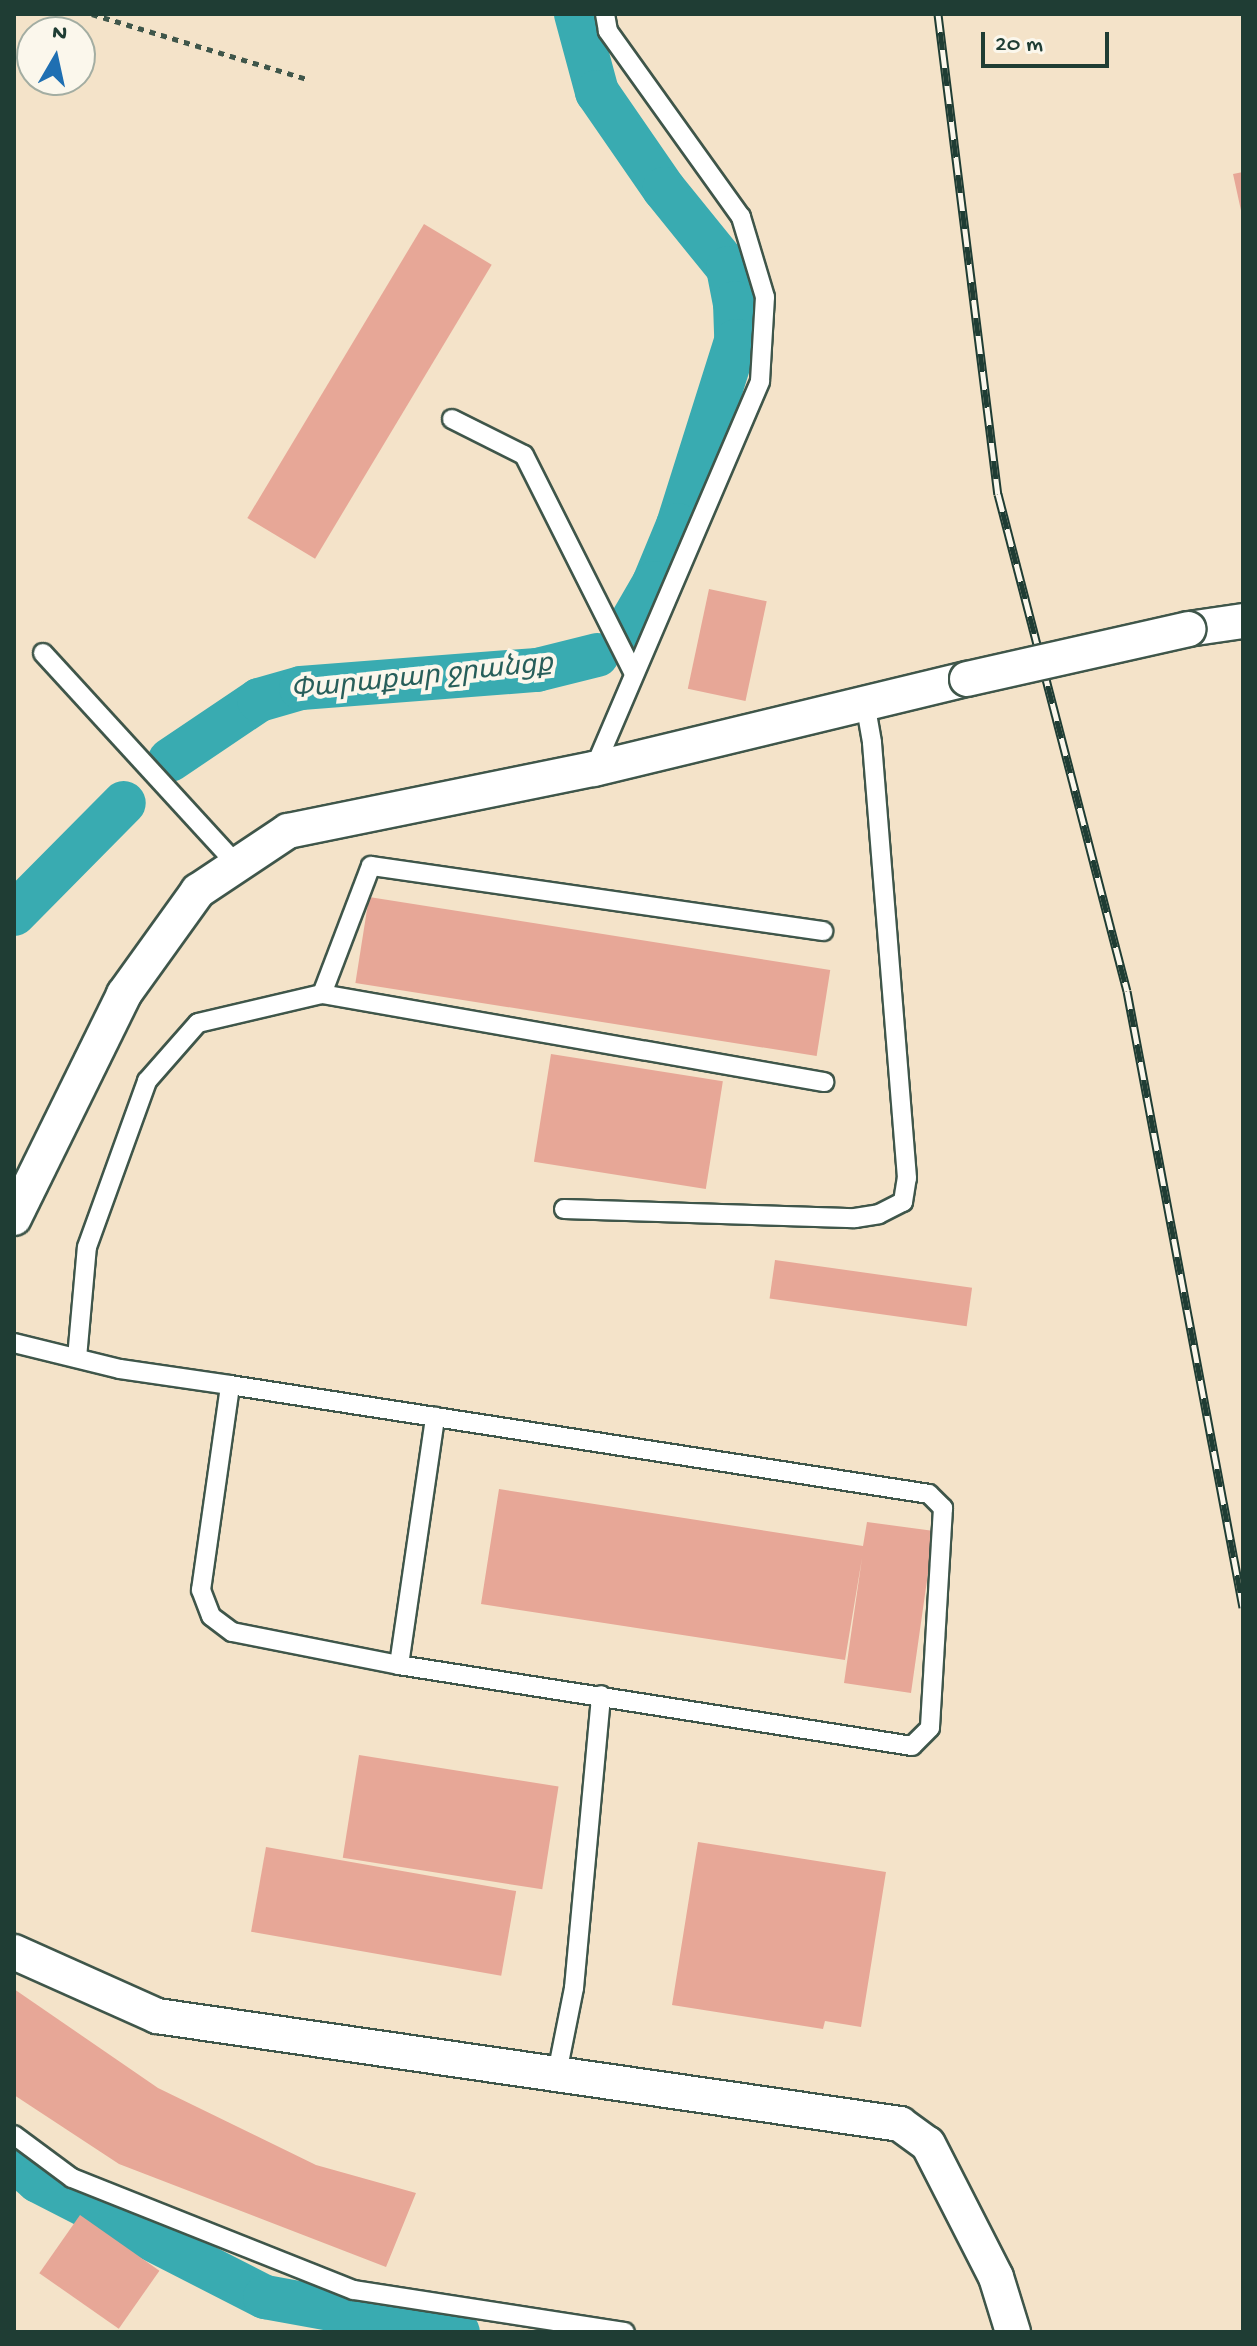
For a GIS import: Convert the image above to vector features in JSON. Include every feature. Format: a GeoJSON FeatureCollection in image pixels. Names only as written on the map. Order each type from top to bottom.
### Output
{"type":"FeatureCollection","features":[{"type":"Feature","properties":{"kind":"street"},"geometry":{"type":"LineString","coordinates":[[14,1218],[124,994],[198,891],[288,831],[594,769],[967,679],[1188,629],[1243,621]]}},
{"type":"Feature","properties":{"kind":"street"},"geometry":{"type":"LineString","coordinates":[[14,1952],[157,2016],[900,2124],[928,2144],[996,2277],[1013,2332]]}},
{"type":"Feature","properties":{"kind":"lane"},"geometry":{"type":"LineString","coordinates":[[594,769],[760,381],[765,297],[741,217],[608,31],[605,14]]}},
{"type":"Feature","properties":{"kind":"lane"},"geometry":{"type":"LineString","coordinates":[[452,419],[524,455],[634,674]]}},
{"type":"Feature","properties":{"kind":"lane"},"geometry":{"type":"LineString","coordinates":[[43,653],[237,865]]}},
{"type":"Feature","properties":{"kind":"lane"},"geometry":{"type":"LineString","coordinates":[[564,1209],[855,1218],[879,1214],[903,1202],[907,1178],[904,1131],[872,742],[865,704]]}},
{"type":"Feature","properties":{"kind":"lane"},"geometry":{"type":"LineString","coordinates":[[322,994],[371,866],[823,931]]}},
{"type":"Feature","properties":{"kind":"lane"},"geometry":{"type":"LineString","coordinates":[[77,1358],[87,1247],[147,1081],[198,1023],[322,994],[824,1082]]}},
{"type":"Feature","properties":{"kind":"lane"},"geometry":{"type":"LineString","coordinates":[[14,1343],[77,1358],[230,1385],[929,1494],[943,1508],[930,1728],[912,1746],[399,1665],[232,1632],[211,1616],[201,1590],[230,1385]]}},
{"type":"Feature","properties":{"kind":"lane"},"geometry":{"type":"LineString","coordinates":[[399,1665],[435,1417]]}},
{"type":"Feature","properties":{"kind":"lane"},"geometry":{"type":"LineString","coordinates":[[557,2073],[574,1988],[601,1695]]}},
{"type":"Feature","properties":{"kind":"lane"},"geometry":{"type":"LineString","coordinates":[[14,2135],[72,2178],[354,2290],[625,2332]]}},
{"type":"Feature","properties":{"kind":"path"},"geometry":{"type":"LineString","coordinates":[[92,14],[307,79]]}},
{"type":"Feature","properties":{"kind":"building"},"geometry":{"type":"Polygon","coordinates":[[[1243,172],[1243,215],[1242,215],[1233,174],[1243,172]]]}},
{"type":"Feature","properties":{"kind":"building"},"geometry":{"type":"Polygon","coordinates":[[[424,224],[492,265],[315,559],[247,518],[424,224]]]}},
{"type":"Feature","properties":{"kind":"building"},"geometry":{"type":"Polygon","coordinates":[[[709,589],[767,601],[746,701],[688,689],[709,589]]]}},
{"type":"Feature","properties":{"kind":"building"},"geometry":{"type":"Polygon","coordinates":[[[369,897],[830,970],[817,1056],[355,983],[369,897]]]}},
{"type":"Feature","properties":{"kind":"building"},"geometry":{"type":"Polygon","coordinates":[[[551,1054],[723,1081],[706,1189],[534,1162],[551,1054]]]}},
{"type":"Feature","properties":{"kind":"building"},"geometry":{"type":"Polygon","coordinates":[[[775,1260],[972,1288],[967,1326],[770,1299],[775,1260]]]}},
{"type":"Feature","properties":{"kind":"building"},"geometry":{"type":"Polygon","coordinates":[[[499,1489],[863,1546],[867,1522],[934,1531],[911,1693],[844,1683],[862,1558],[845,1660],[481,1604],[499,1489]]]}},
{"type":"Feature","properties":{"kind":"building"},"geometry":{"type":"Polygon","coordinates":[[[359,1755],[559,1787],[542,1889],[343,1858],[359,1755]]]}},
{"type":"Feature","properties":{"kind":"building"},"geometry":{"type":"Polygon","coordinates":[[[698,1842],[886,1872],[861,2027],[825,2021],[823,2029],[672,2005],[698,1842]]]}},
{"type":"Feature","properties":{"kind":"building"},"geometry":{"type":"Polygon","coordinates":[[[266,1847],[516,1891],[501,1976],[251,1932],[266,1847]]]}},
{"type":"Feature","properties":{"kind":"building"},"geometry":{"type":"Polygon","coordinates":[[[14,1989],[158,2088],[316,2165],[416,2193],[386,2267],[119,2164],[14,2095],[14,1989]]]}},
{"type":"Feature","properties":{"kind":"building"},"geometry":{"type":"Polygon","coordinates":[[[80,2215],[159,2271],[119,2329],[39,2273],[80,2215]]]}},
{"type":"Feature","properties":{"kind":"waterway","name":"Փարաքար ջրանցք"},"geometry":{"type":"LineString","coordinates":[[576,14],[597,92],[664,189],[728,268],[735,303],[736,341],[678,525],[654,583],[625,633]]}},
{"type":"Feature","properties":{"kind":"waterway","name":"Փարաքար ջրանցք"},"geometry":{"type":"LineString","coordinates":[[170,760],[259,700],[301,688],[537,670],[597,655]]}},
{"type":"Feature","properties":{"kind":"waterway","name":"Փարաքար ջրանցք"},"geometry":{"type":"LineString","coordinates":[[14,914],[124,803]]}},
{"type":"Feature","properties":{"kind":"waterway","name":"Փարաքար ջրանցք"},"geometry":{"type":"LineString","coordinates":[[14,2160],[38,2181],[265,2297],[458,2332]]}},
{"type":"Feature","properties":{"kind":"railway"},"geometry":{"type":"LineString","coordinates":[[938,14],[998,494],[1127,991],[1243,1607]]}}]}
